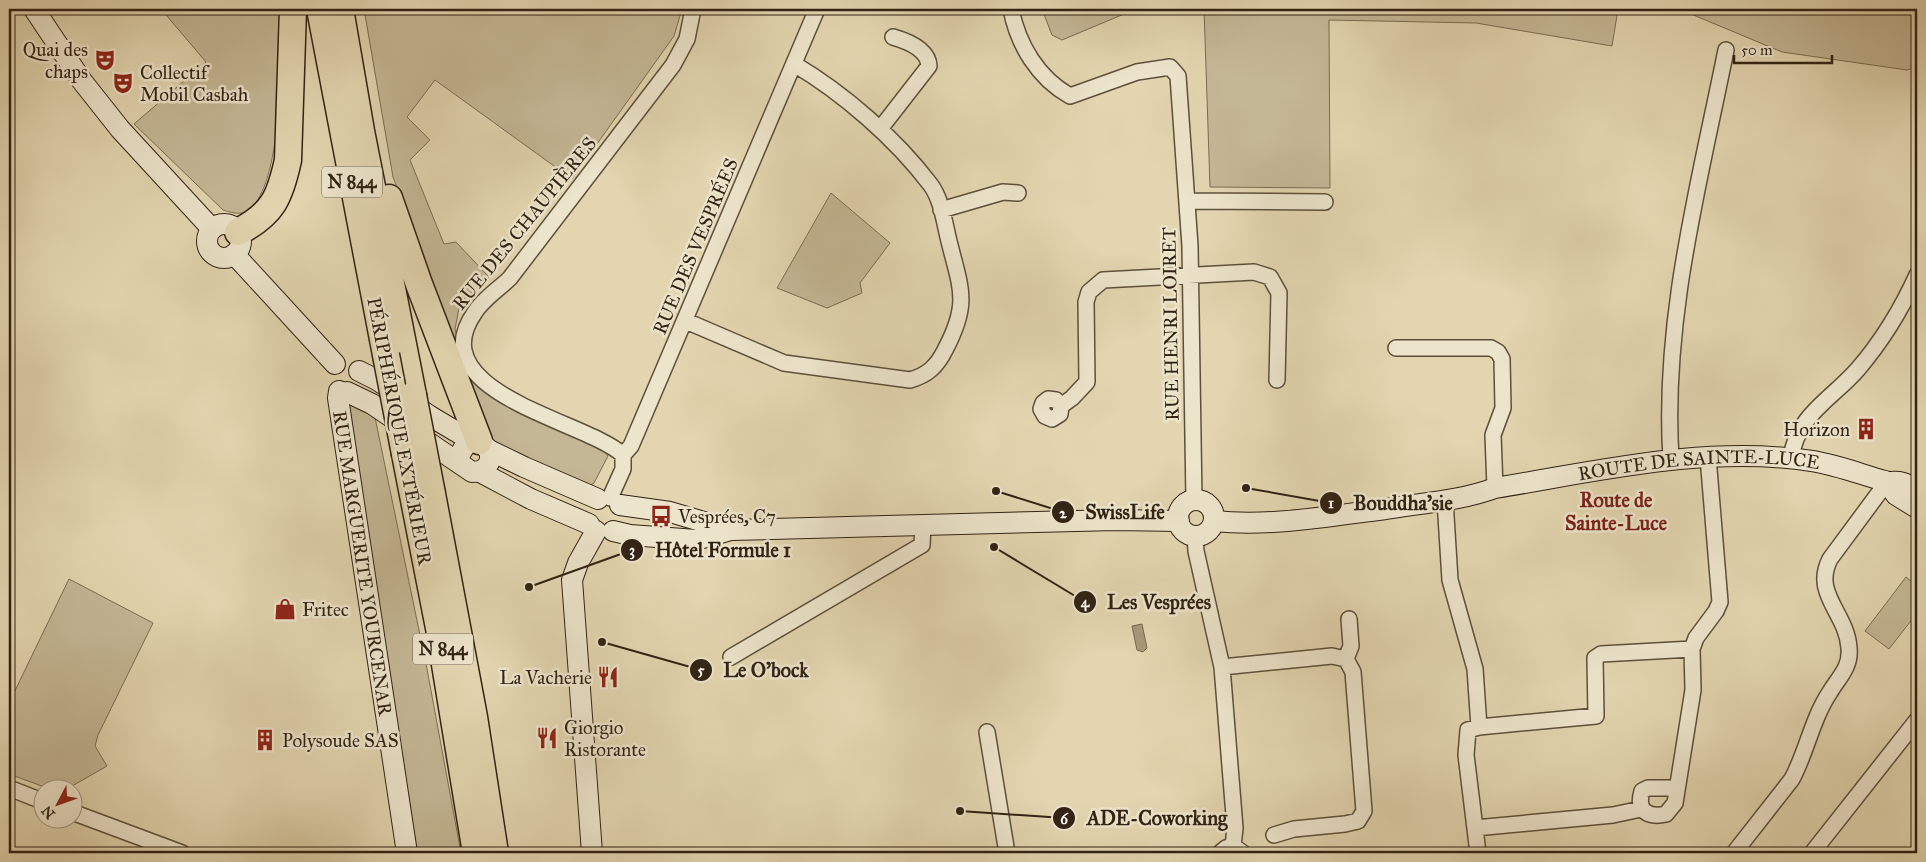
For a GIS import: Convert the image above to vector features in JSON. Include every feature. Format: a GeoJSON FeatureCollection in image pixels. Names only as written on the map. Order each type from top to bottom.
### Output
{"type":"FeatureCollection","features":[{"type":"Feature","properties":{"kind":"highway"},"geometry":{"type":"LineString","coordinates":[[236,243],[275,203],[283,182],[288,160],[293,9]]}},
{"type":"Feature","properties":{"kind":"highway","name":"PÉRIPHÉRIQUE EXTÉRIEUR"},"geometry":{"type":"LineString","coordinates":[[320,9],[439,628],[485,850]]}},
{"type":"Feature","properties":{"kind":"highway","name":"N 844"},"geometry":{"type":"LineString","coordinates":[[340,9],[361,131],[474,717],[485,850]]}},
{"type":"Feature","properties":{"kind":"highway"},"geometry":{"type":"LineString","coordinates":[[361,131],[376,148],[396,220],[480,444]]}},
{"type":"Feature","properties":{"kind":"street"},"geometry":{"type":"LineString","coordinates":[[34,9],[82,81],[120,129],[212,229]]}},
{"type":"Feature","properties":{"kind":"street","name":"RUE DES CHAUPIÈRES"},"geometry":{"type":"LineString","coordinates":[[623,455],[614,446],[556,421],[506,397],[488,386],[468,359],[464,344],[465,333],[479,305],[510,278],[673,65],[687,39],[693,9]]}},
{"type":"Feature","properties":{"kind":"street","name":"RUE DES VESPRÉES"},"geometry":{"type":"LineString","coordinates":[[609,500],[623,469],[623,455],[631,446],[686,321],[817,9]]}},
{"type":"Feature","properties":{"kind":"street","name":"RUE HENRI LOIRET"},"geometry":{"type":"LineString","coordinates":[[1011,9],[1019,36],[1033,62],[1045,77],[1070,96],[1137,72],[1170,67],[1178,76],[1190,274],[1194,501]]}},
{"type":"Feature","properties":{"kind":"street"},"geometry":{"type":"LineString","coordinates":[[880,130],[929,66],[927,58],[910,42],[893,37]]}},
{"type":"Feature","properties":{"kind":"street"},"geometry":{"type":"LineString","coordinates":[[1671,460],[1669,413],[1675,310],[1726,50]]}},
{"type":"Feature","properties":{"kind":"street"},"geometry":{"type":"LineString","coordinates":[[686,321],[784,363],[895,380],[910,380],[924,376],[938,363],[958,326],[962,309],[962,293],[941,210],[932,186],[880,130],[811,74],[794,64]]}},
{"type":"Feature","properties":{"kind":"street"},"geometry":{"type":"LineString","coordinates":[[941,210],[1003,192],[1018,193]]}},
{"type":"Feature","properties":{"kind":"street"},"geometry":{"type":"LineString","coordinates":[[1187,201],[1325,202]]}},
{"type":"Feature","properties":{"kind":"street"},"geometry":{"type":"LineString","coordinates":[[236,243],[222,257],[211,250],[208,239],[212,229],[226,224],[236,243],[335,364]]}},
{"type":"Feature","properties":{"kind":"street"},"geometry":{"type":"LineString","coordinates":[[1061,406],[1087,382],[1086,302],[1089,292],[1103,280],[1254,272],[1270,277],[1279,293],[1277,380]]}},
{"type":"Feature","properties":{"kind":"street"},"geometry":{"type":"LineString","coordinates":[[1791,459],[1792,447],[1801,425],[1858,369],[1904,305],[1917,275]]}},
{"type":"Feature","properties":{"kind":"street"},"geometry":{"type":"LineString","coordinates":[[1396,348],[1490,348],[1498,352],[1502,359],[1503,408],[1493,435],[1495,488]]}},
{"type":"Feature","properties":{"kind":"street"},"geometry":{"type":"LineString","coordinates":[[731,530],[670,512],[609,500],[480,444],[430,416],[346,361],[335,364],[329,375],[333,387],[372,404],[460,462],[465,469],[472,472],[480,472],[540,503],[599,529],[630,535],[696,540],[731,530],[1116,520],[1179,521]]}},
{"type":"Feature","properties":{"kind":"street"},"geometry":{"type":"LineString","coordinates":[[343,391],[358,384],[359,371]]}},
{"type":"Feature","properties":{"kind":"street","name":"RUE MARGUERITE YOURCENAR"},"geometry":{"type":"LineString","coordinates":[[343,391],[338,398],[407,853]]}},
{"type":"Feature","properties":{"kind":"street"},"geometry":{"type":"LineString","coordinates":[[460,462],[459,456],[462,448],[480,444]]}},
{"type":"Feature","properties":{"kind":"street"},"geometry":{"type":"LineString","coordinates":[[480,444],[490,460],[484,470],[480,472]]}},
{"type":"Feature","properties":{"kind":"street"},"geometry":{"type":"LineString","coordinates":[[1676,788],[1648,788],[1642,791],[1640,799],[1641,809],[1648,815],[1666,814],[1675,803],[1693,690],[1692,649],[1696,638],[1716,611],[1720,596],[1708,456]]}},
{"type":"Feature","properties":{"kind":"street","name":"ROUTE DE SAINTE-LUCE"},"geometry":{"type":"LineString","coordinates":[[1214,521],[1289,521],[1445,500],[1476,495],[1495,488],[1671,460],[1708,456],[1791,459],[1841,467],[1886,482],[1898,482],[1917,489]]}},
{"type":"Feature","properties":{"kind":"street"},"geometry":{"type":"LineString","coordinates":[[1734,853],[1792,779],[1816,716],[1846,670],[1849,648],[1845,630],[1824,584],[1824,571],[1830,559],[1886,482]]}},
{"type":"Feature","properties":{"kind":"street","name":"ROUTE DE SAINTE-LUCE"},"geometry":{"type":"LineString","coordinates":[[1886,482],[1896,495],[1917,508]]}},
{"type":"Feature","properties":{"kind":"street"},"geometry":{"type":"LineString","coordinates":[[592,853],[572,580],[578,563],[599,529],[623,519],[609,500]]}},
{"type":"Feature","properties":{"kind":"street"},"geometry":{"type":"LineString","coordinates":[[599,529],[588,509],[609,500]]}},
{"type":"Feature","properties":{"kind":"street"},"geometry":{"type":"LineString","coordinates":[[1445,500],[1450,580],[1475,668],[1479,728]]}},
{"type":"Feature","properties":{"kind":"street"},"geometry":{"type":"LineString","coordinates":[[1194,501],[1200,501],[1209,506],[1214,521],[1205,534],[1195,536],[1183,530],[1179,521],[1180,510],[1189,502],[1194,501]]}},
{"type":"Feature","properties":{"kind":"street"},"geometry":{"type":"LineString","coordinates":[[731,657],[922,545],[923,524]]}},
{"type":"Feature","properties":{"kind":"street"},"geometry":{"type":"LineString","coordinates":[[1195,536],[1196,551],[1222,667],[1235,828],[1232,851]]}},
{"type":"Feature","properties":{"kind":"street"},"geometry":{"type":"LineString","coordinates":[[1274,835],[1294,829],[1346,824],[1358,820],[1364,811],[1353,672],[1346,659],[1351,646],[1349,619]]}},
{"type":"Feature","properties":{"kind":"street"},"geometry":{"type":"LineString","coordinates":[[1478,853],[1466,755],[1468,730],[1596,716],[1595,658],[1601,654],[1692,649]]}},
{"type":"Feature","properties":{"kind":"street"},"geometry":{"type":"LineString","coordinates":[[1222,667],[1332,656],[1346,659]]}},
{"type":"Feature","properties":{"kind":"street"},"geometry":{"type":"LineString","coordinates":[[1812,853],[1917,720]]}},
{"type":"Feature","properties":{"kind":"street"},"geometry":{"type":"LineString","coordinates":[[987,732],[1006,853]]}},
{"type":"Feature","properties":{"kind":"street"},"geometry":{"type":"LineString","coordinates":[[9,788],[32,797]]}},
{"type":"Feature","properties":{"kind":"street"},"geometry":{"type":"LineString","coordinates":[[1475,828],[1614,816],[1641,809]]}},
{"type":"Feature","properties":{"kind":"street"},"geometry":{"type":"LineString","coordinates":[[82,816],[182,853]]}},
{"type":"Feature","properties":{"kind":"shaded area"},"geometry":{"type":"Polygon","coordinates":[[[161,9],[284,9],[281,86],[274,150],[267,178],[258,200],[245,212],[237,213],[223,210],[134,124],[206,62],[161,9]]]}},
{"type":"Feature","properties":{"kind":"shaded area"},"geometry":{"type":"Polygon","coordinates":[[[364,9],[682,9],[674,36],[572,179],[435,80],[407,117],[430,140],[410,160],[444,244],[456,242],[489,277],[460,303],[455,329],[461,356],[479,382],[602,448],[608,456],[594,483],[588,487],[492,442],[436,309],[441,304],[393,177],[364,9]]]}},
{"type":"Feature","properties":{"kind":"shaded area"},"geometry":{"type":"Polygon","coordinates":[[[1042,9],[1136,9],[1062,40],[1052,35],[1042,9]]]}},
{"type":"Feature","properties":{"kind":"shaded area"},"geometry":{"type":"Polygon","coordinates":[[[1204,9],[1618,9],[1612,46],[1476,23],[1329,20],[1330,188],[1210,187],[1204,9]]]}},
{"type":"Feature","properties":{"kind":"shaded area"},"geometry":{"type":"Polygon","coordinates":[[[1679,9],[1917,9],[1917,67],[1907,70],[1782,52],[1679,9]]]}},
{"type":"Feature","properties":{"kind":"shaded area"},"geometry":{"type":"Polygon","coordinates":[[[831,193],[890,243],[860,283],[862,293],[827,308],[777,288],[831,193]]]}},
{"type":"Feature","properties":{"kind":"shaded area"},"geometry":{"type":"Polygon","coordinates":[[[371,398],[427,669],[461,853],[411,852],[345,401],[371,398]]]}},
{"type":"Feature","properties":{"kind":"shaded area"},"geometry":{"type":"Polygon","coordinates":[[[1906,577],[1917,586],[1917,613],[1889,649],[1865,631],[1906,577]]]}},
{"type":"Feature","properties":{"kind":"shaded area"},"geometry":{"type":"Polygon","coordinates":[[[69,579],[153,623],[98,735],[95,746],[107,766],[82,780],[32,780],[32,782],[9,774],[9,703],[69,579]]]}},
{"type":"Feature","properties":{"kind":"shaded area"},"geometry":{"type":"Polygon","coordinates":[[[1142,624],[1147,648],[1143,652],[1137,650],[1132,626],[1142,624]]]}},
{"type":"Feature","properties":{"kind":"place","name":"Quai des chaps"},"geometry":{"type":"Point","coordinates":[105,60]}},
{"type":"Feature","properties":{"kind":"place","name":"Collectif Mobil Casbah"},"geometry":{"type":"Point","coordinates":[123,83]}},
{"type":"Feature","properties":{"kind":"place","name":"Horizon"},"geometry":{"type":"Point","coordinates":[1866,429]}},
{"type":"Feature","properties":{"kind":"place","name":"Bouddha'sie"},"geometry":{"type":"Point","coordinates":[1246,488]}},
{"type":"Feature","properties":{"kind":"place","name":"SwissLife"},"geometry":{"type":"Point","coordinates":[996,491]}},
{"type":"Feature","properties":{"kind":"place","name":"Vesprées, C7"},"geometry":{"type":"Point","coordinates":[661,516]}},
{"type":"Feature","properties":{"kind":"place","name":"Les Vesprées"},"geometry":{"type":"Point","coordinates":[994,547]}},
{"type":"Feature","properties":{"kind":"place","name":"Hôtel Formule 1"},"geometry":{"type":"Point","coordinates":[529,587]}},
{"type":"Feature","properties":{"kind":"place","name":"Fritec"},"geometry":{"type":"Point","coordinates":[285,609]}},
{"type":"Feature","properties":{"kind":"place","name":"Le O'bock"},"geometry":{"type":"Point","coordinates":[602,642]}},
{"type":"Feature","properties":{"kind":"place","name":"La Vacherie"},"geometry":{"type":"Point","coordinates":[608,677]}},
{"type":"Feature","properties":{"kind":"place","name":"Giorgio Ristorante"},"geometry":{"type":"Point","coordinates":[547,738]}},
{"type":"Feature","properties":{"kind":"place","name":"Polysoude SAS"},"geometry":{"type":"Point","coordinates":[265,740]}},
{"type":"Feature","properties":{"kind":"place","name":"ADE-Coworking"},"geometry":{"type":"Point","coordinates":[960,811]}},
{"type":"Feature","properties":{"kind":"district","name":"Route de Sainte-Luce"},"geometry":{"type":"Point","coordinates":[1616,512]}}]}
